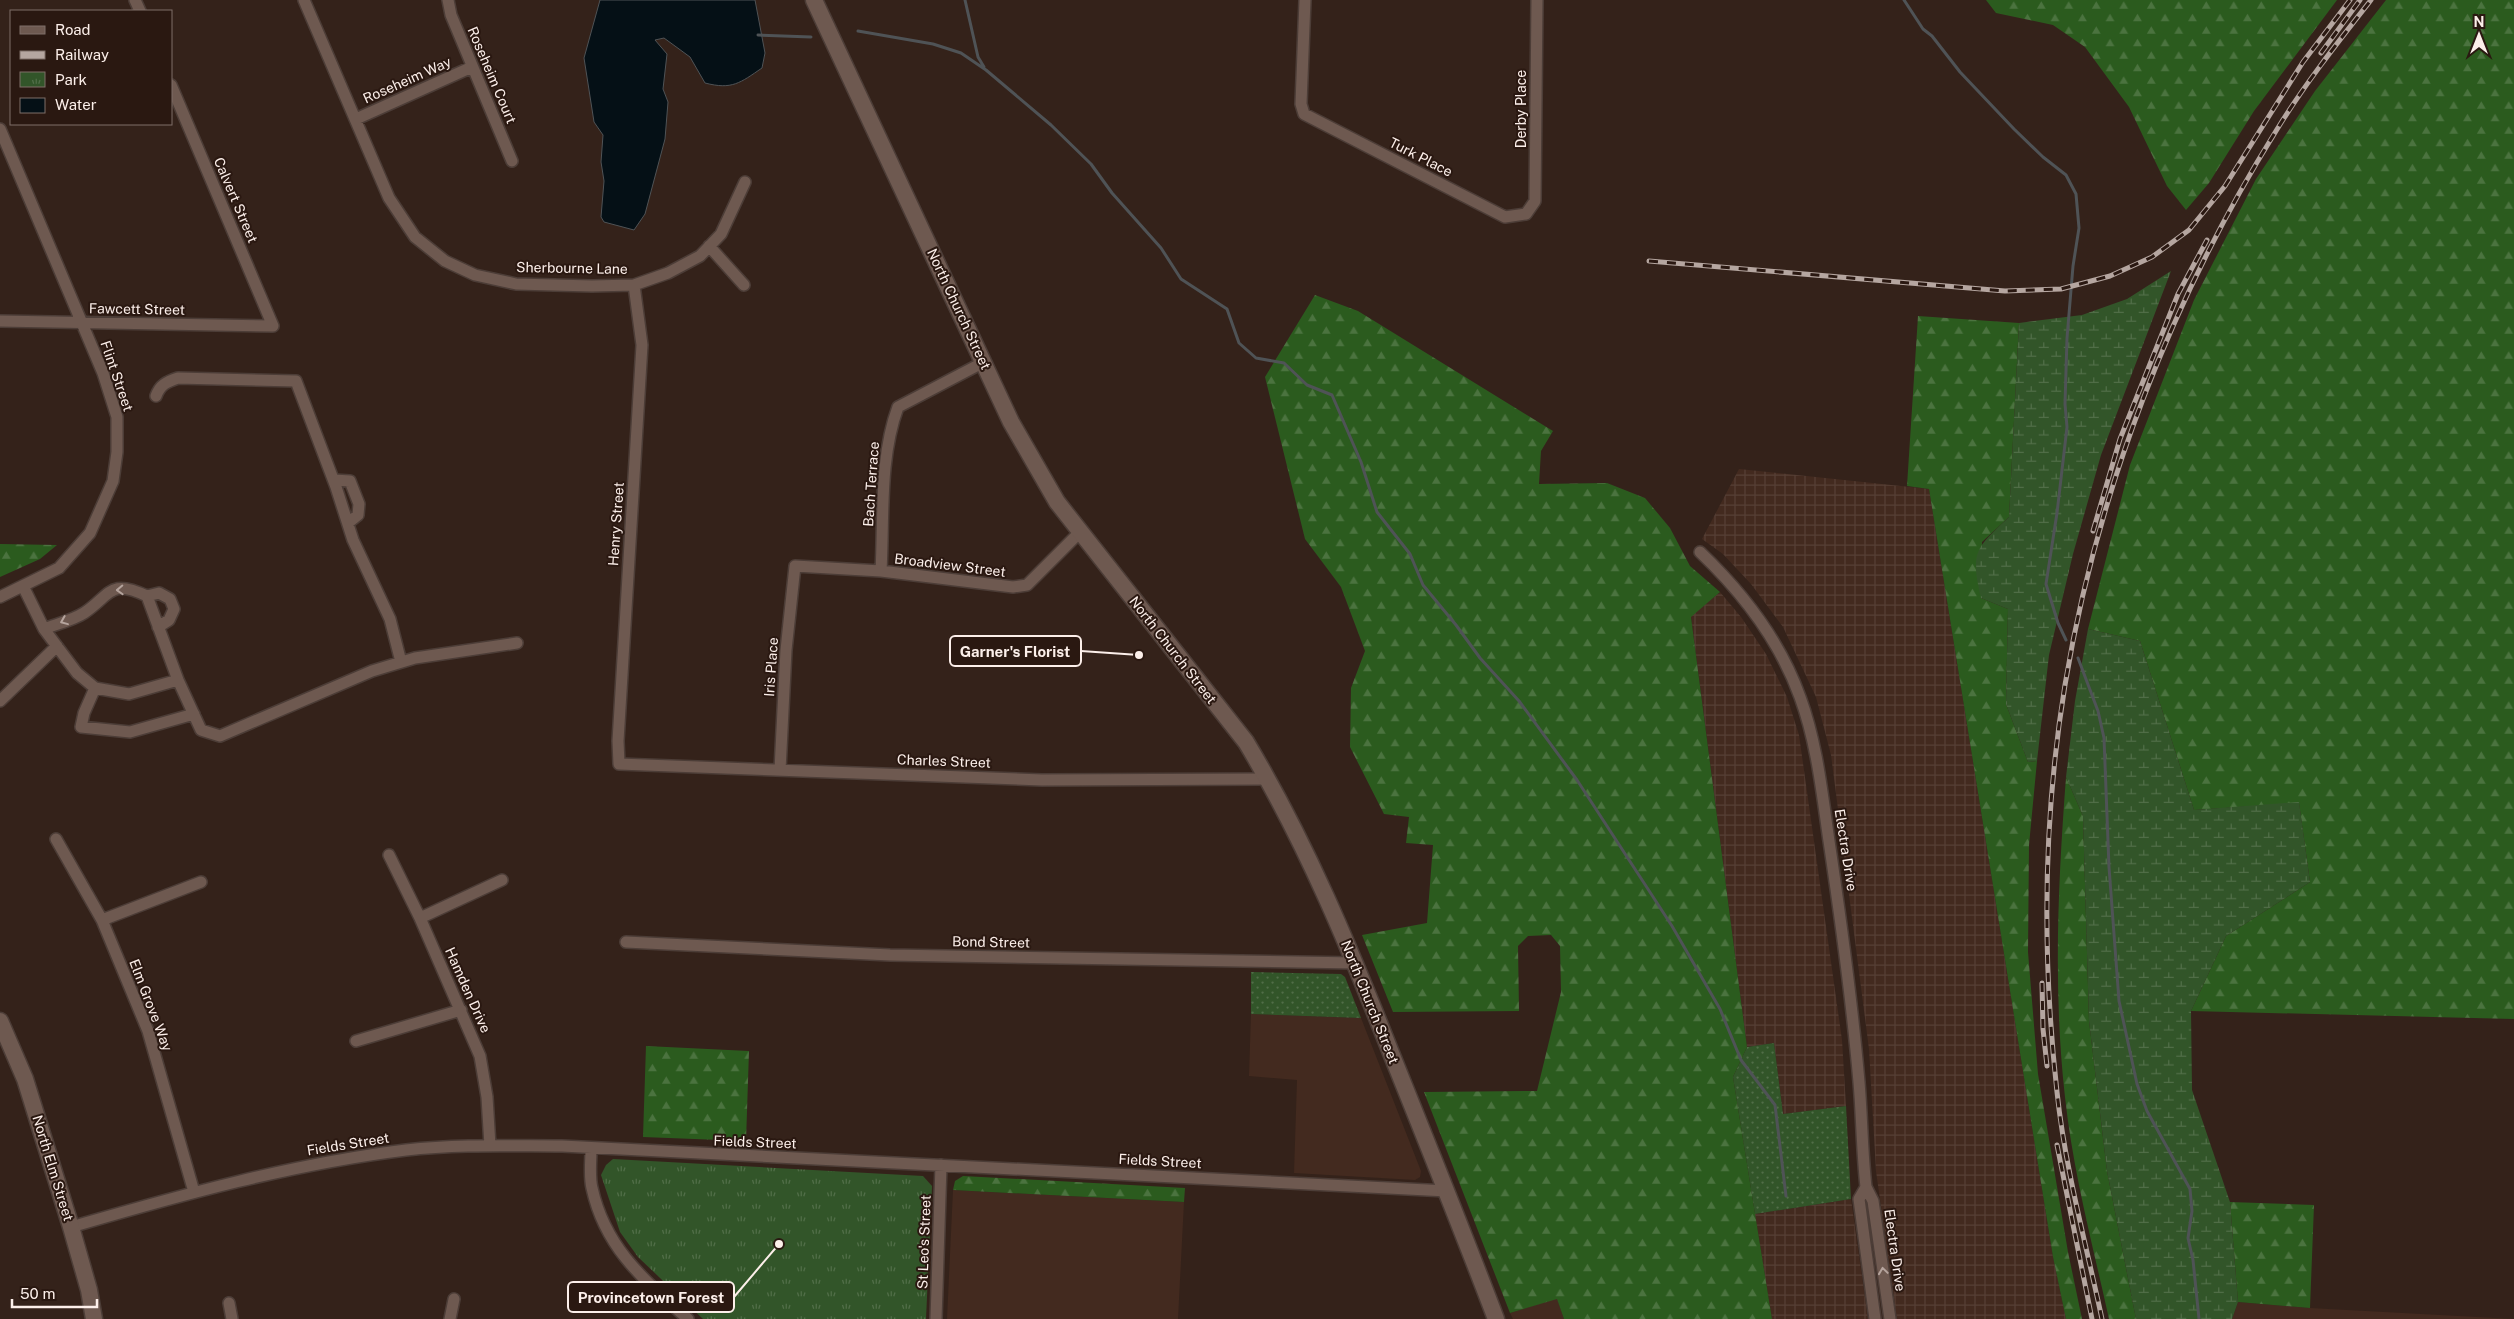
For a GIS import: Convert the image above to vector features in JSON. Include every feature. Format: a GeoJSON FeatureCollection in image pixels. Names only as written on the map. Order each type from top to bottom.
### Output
{"type":"FeatureCollection","features":[{"type":"Feature","properties":{"kind":"main road","name":"North Church Street"},"geometry":{"type":"LineString","coordinates":[[814,0],[1011,422],[1057,502],[1246,742],[1268,779],[1316,871],[1447,1191],[1496,1319]]}},
{"type":"Feature","properties":{"kind":"main road","name":"North Elm Street"},"geometry":{"type":"LineString","coordinates":[[0,1021],[25,1079],[71,1226],[89,1290],[94,1319]]}},
{"type":"Feature","properties":{"kind":"street","name":"Sherbourne Lane"},"geometry":{"type":"LineString","coordinates":[[304,0],[389,198],[415,237],[445,261],[475,275],[516,284],[634,285],[668,273],[700,256],[721,234],[745,182]]}},
{"type":"Feature","properties":{"kind":"street","name":"Roseheim Court"},"geometry":{"type":"LineString","coordinates":[[448,0],[451,15],[512,161]]}},
{"type":"Feature","properties":{"kind":"street","name":"Turk Place"},"geometry":{"type":"LineString","coordinates":[[1305,0],[1301,104],[1304,114],[1505,217],[1526,214]]}},
{"type":"Feature","properties":{"kind":"street","name":"Derby Place"},"geometry":{"type":"LineString","coordinates":[[1526,214],[1535,201],[1537,0]]}},
{"type":"Feature","properties":{"kind":"street","name":"Roseheim Way"},"geometry":{"type":"LineString","coordinates":[[356,119],[472,67]]}},
{"type":"Feature","properties":{"kind":"street","name":"Calvert Street"},"geometry":{"type":"LineString","coordinates":[[172,87],[274,326]]}},
{"type":"Feature","properties":{"kind":"street","name":"Flint Street"},"geometry":{"type":"LineString","coordinates":[[0,129],[103,373],[118,417],[117,452],[113,482],[90,533],[59,568],[0,597]]}},
{"type":"Feature","properties":{"kind":"street"},"geometry":{"type":"LineString","coordinates":[[709,246],[744,285]]}},
{"type":"Feature","properties":{"kind":"street","name":"Henry Street"},"geometry":{"type":"LineString","coordinates":[[619,764],[618,740],[642,345],[634,285]]}},
{"type":"Feature","properties":{"kind":"street","name":"Fawcett Street"},"geometry":{"type":"LineString","coordinates":[[0,321],[274,326]]}},
{"type":"Feature","properties":{"kind":"street","name":"Bach Terrace"},"geometry":{"type":"LineString","coordinates":[[881,571],[887,449],[891,427],[898,407],[984,362]]}},
{"type":"Feature","properties":{"kind":"street"},"geometry":{"type":"LineString","coordinates":[[156,396],[158,388],[166,382],[178,378],[296,380],[334,480],[353,540],[390,619],[401,662]]}},
{"type":"Feature","properties":{"kind":"street"},"geometry":{"type":"LineString","coordinates":[[334,480],[350,481],[359,504],[358,515],[348,522]]}},
{"type":"Feature","properties":{"kind":"street","name":"Broadview Street"},"geometry":{"type":"LineString","coordinates":[[795,566],[881,571],[1013,587],[1027,585],[1080,532]]}},
{"type":"Feature","properties":{"kind":"street","name":"Electra Drive"},"geometry":{"type":"LineString","coordinates":[[1700,552],[1727,578],[1770,637],[1790,672],[1807,719],[1818,768],[1852,1014],[1866,1187],[1873,1200],[1890,1319]]}},
{"type":"Feature","properties":{"kind":"street","name":"Iris Place"},"geometry":{"type":"LineString","coordinates":[[780,770],[786,650],[795,566]]}},
{"type":"Feature","properties":{"kind":"street"},"geometry":{"type":"LineString","coordinates":[[23,586],[44,629],[77,673],[95,688],[129,694],[178,680]]}},
{"type":"Feature","properties":{"kind":"street"},"geometry":{"type":"LineString","coordinates":[[44,629],[83,614],[107,591],[117,588],[135,590],[147,596],[159,593],[170,599],[174,609],[169,620],[158,627]]}},
{"type":"Feature","properties":{"kind":"street"},"geometry":{"type":"LineString","coordinates":[[147,596],[178,680],[201,730],[220,736],[308,697],[401,662],[415,658],[517,643]]}},
{"type":"Feature","properties":{"kind":"street"},"geometry":{"type":"LineString","coordinates":[[0,701],[57,646]]}},
{"type":"Feature","properties":{"kind":"street"},"geometry":{"type":"LineString","coordinates":[[95,688],[80,727],[130,732],[194,714]]}},
{"type":"Feature","properties":{"kind":"street","name":"Charles Street"},"geometry":{"type":"LineString","coordinates":[[619,764],[1042,780],[1268,779]]}},
{"type":"Feature","properties":{"kind":"street","name":"Elm Grove Way"},"geometry":{"type":"LineString","coordinates":[[56,839],[102,920],[148,1031],[194,1192]]}},
{"type":"Feature","properties":{"kind":"street","name":"Hamden Drive"},"geometry":{"type":"LineString","coordinates":[[389,855],[420,918],[480,1056],[487,1097],[490,1146]]}},
{"type":"Feature","properties":{"kind":"street"},"geometry":{"type":"LineString","coordinates":[[420,918],[502,880]]}},
{"type":"Feature","properties":{"kind":"street"},"geometry":{"type":"LineString","coordinates":[[102,920],[201,882]]}},
{"type":"Feature","properties":{"kind":"street","name":"Bond Street"},"geometry":{"type":"LineString","coordinates":[[626,942],[890,955],[1355,964]]}},
{"type":"Feature","properties":{"kind":"street"},"geometry":{"type":"LineString","coordinates":[[356,1041],[461,1010]]}},
{"type":"Feature","properties":{"kind":"street","name":"Fields Street"},"geometry":{"type":"LineString","coordinates":[[71,1226],[194,1192],[310,1165],[398,1151],[490,1146],[562,1146],[591,1149],[1447,1191]]}},
{"type":"Feature","properties":{"kind":"street"},"geometry":{"type":"LineString","coordinates":[[591,1149],[591,1186],[602,1222],[614,1245],[652,1287],[688,1319]]}},
{"type":"Feature","properties":{"kind":"street","name":"St Leo's Street"},"geometry":{"type":"LineString","coordinates":[[936,1319],[941,1165]]}},
{"type":"Feature","properties":{"kind":"street","name":"Electra Drive"},"geometry":{"type":"LineString","coordinates":[[1866,1187],[1859,1199],[1875,1319]]}},
{"type":"Feature","properties":{"kind":"street"},"geometry":{"type":"LineString","coordinates":[[450,1319],[454,1299]]}},
{"type":"Feature","properties":{"kind":"street"},"geometry":{"type":"LineString","coordinates":[[229,1303],[232,1319]]}},
{"type":"Feature","properties":{"kind":"shaded area"},"geometry":{"type":"Polygon","coordinates":[[[1739,469],[1929,489],[2053,1257],[2066,1319],[1897,1319],[1876,1171],[1869,1049],[1831,755],[1816,697],[1783,627],[1751,584],[1723,554],[1702,539],[1739,469]]]}},
{"type":"Feature","properties":{"kind":"shaded area"},"geometry":{"type":"Polygon","coordinates":[[[1720,592],[1741,617],[1766,654],[1787,697],[1799,735],[1842,1040],[1846,1106],[1783,1114],[1774,1043],[1747,1047],[1691,616],[1720,592]]]}},
{"type":"Feature","properties":{"kind":"shaded area"},"geometry":{"type":"Polygon","coordinates":[[[1251,1014],[1361,1018],[1421,1171],[1420,1177],[1415,1180],[1294,1173],[1297,1080],[1249,1076],[1251,1014]]]}},
{"type":"Feature","properties":{"kind":"shaded area"},"geometry":{"type":"Polygon","coordinates":[[[953,1190],[1184,1202],[1178,1319],[947,1319],[953,1190]]]}},
{"type":"Feature","properties":{"kind":"shaded area"},"geometry":{"type":"Polygon","coordinates":[[[1851,1199],[1868,1319],[1772,1319],[1755,1214],[1851,1199]]]}},
{"type":"Feature","properties":{"kind":"shaded area"},"geometry":{"type":"Polygon","coordinates":[[[1557,1298],[1564,1319],[1513,1319],[1510,1313],[1557,1298]]]}},
{"type":"Feature","properties":{"kind":"shaded area"},"geometry":{"type":"Polygon","coordinates":[[[2238,1302],[2310,1308],[2514,1319],[2232,1319],[2238,1302]]]}},
{"type":"Feature","properties":{"kind":"green space"},"geometry":{"type":"Polygon","coordinates":[[[1986,0],[2337,0],[2254,111],[2209,183],[2186,210],[2167,186],[2129,107],[2085,47],[2053,25],[1996,13],[1986,0]]]}},
{"type":"Feature","properties":{"kind":"green space"},"geometry":{"type":"Polygon","coordinates":[[[2386,0],[2514,0],[2514,1019],[2191,1011],[2226,936],[2310,882],[2299,803],[2194,810],[2140,641],[2088,629],[2130,465],[2194,300],[2256,179],[2315,91],[2386,0]]]}},
{"type":"Feature","properties":{"kind":"green space"},"geometry":{"type":"Polygon","coordinates":[[[2171,271],[2101,455],[2073,554],[2049,655],[2037,761],[2028,762],[2006,704],[2008,609],[1981,598],[1976,570],[1976,560],[1983,544],[2009,517],[2019,323],[2082,315],[2127,299],[2171,271]]]}},
{"type":"Feature","properties":{"kind":"green space"},"geometry":{"type":"Polygon","coordinates":[[[1315,295],[1358,311],[1553,431],[1541,451],[1539,484],[1607,483],[1645,498],[1670,528],[1690,566],[1720,592],[1691,617],[1747,1047],[1733,1077],[1772,1319],[1564,1319],[1557,1299],[1510,1313],[1424,1092],[1537,1091],[1561,992],[1560,946],[1551,935],[1528,936],[1518,946],[1519,1011],[1393,1012],[1362,935],[1427,923],[1433,845],[1406,843],[1409,817],[1384,814],[1350,747],[1351,688],[1365,651],[1341,587],[1305,539],[1265,377],[1315,295]]]}},
{"type":"Feature","properties":{"kind":"green space"},"geometry":{"type":"Polygon","coordinates":[[[1918,316],[2019,323],[2009,517],[1982,542],[1981,598],[2008,609],[2006,704],[2028,762],[2037,761],[2029,845],[2028,952],[2038,1074],[2068,1252],[2082,1319],[2066,1319],[2053,1257],[1929,489],[1907,486],[1918,316]]]}},
{"type":"Feature","properties":{"kind":"green space"},"geometry":{"type":"Polygon","coordinates":[[[0,544],[57,545],[40,559],[0,577],[0,544]]]}},
{"type":"Feature","properties":{"kind":"green space"},"geometry":{"type":"Polygon","coordinates":[[[2088,629],[2140,641],[2194,810],[2299,802],[2310,882],[2226,936],[2191,1011],[2192,1090],[2230,1202],[2238,1302],[2232,1319],[2136,1319],[2107,1171],[2089,1021],[2083,816],[2066,777],[2075,701],[2088,629]]]}},
{"type":"Feature","properties":{"kind":"green space"},"geometry":{"type":"Polygon","coordinates":[[[2066,777],[2083,816],[2089,1021],[2107,1171],[2136,1319],[2109,1319],[2084,1209],[2065,1097],[2059,1017],[2058,937],[2066,777]]]}},
{"type":"Feature","properties":{"kind":"green space"},"geometry":{"type":"Polygon","coordinates":[[[1251,972],[1341,974],[1345,977],[1361,1018],[1251,1014],[1251,972]]]}},
{"type":"Feature","properties":{"kind":"green space"},"geometry":{"type":"Polygon","coordinates":[[[1774,1043],[1783,1114],[1846,1106],[1851,1199],[1755,1214],[1733,1077],[1747,1047],[1774,1043]]]}},
{"type":"Feature","properties":{"kind":"green space"},"geometry":{"type":"Polygon","coordinates":[[[646,1046],[749,1051],[746,1141],[643,1137],[646,1046]]]}},
{"type":"Feature","properties":{"kind":"green space"},"geometry":{"type":"Polygon","coordinates":[[[613,1159],[923,1176],[932,1186],[926,1319],[703,1319],[638,1257],[620,1232],[601,1175],[606,1165],[613,1159]]]}},
{"type":"Feature","properties":{"kind":"green space"},"geometry":{"type":"Polygon","coordinates":[[[963,1176],[1185,1188],[1184,1202],[953,1190],[955,1181],[963,1176]]]}},
{"type":"Feature","properties":{"kind":"green space"},"geometry":{"type":"Polygon","coordinates":[[[2230,1202],[2314,1205],[2310,1308],[2238,1302],[2230,1202]]]}},
{"type":"Feature","properties":{"kind":"water"},"geometry":{"type":"Polygon","coordinates":[[[600,0],[755,0],[765,53],[762,68],[735,84],[722,86],[705,83],[690,57],[664,38],[655,40],[667,54],[663,89],[668,102],[665,139],[645,214],[634,230],[604,222],[601,217],[604,181],[601,162],[603,135],[594,122],[584,58],[600,0]]]}},
{"type":"Feature","properties":{"kind":"waterway"},"geometry":{"type":"LineString","coordinates":[[965,0],[978,57],[984,67]]}},
{"type":"Feature","properties":{"kind":"waterway"},"geometry":{"type":"LineString","coordinates":[[1904,0],[1923,29],[1932,36],[1960,72],[2014,129],[2043,157],[2066,175],[2076,194],[2079,228],[2073,266],[2067,338],[2065,404],[2067,427],[2046,584],[2058,623],[2066,640]]}},
{"type":"Feature","properties":{"kind":"waterway"},"geometry":{"type":"LineString","coordinates":[[858,31],[933,44],[961,53],[986,70],[1051,125],[1091,164],[1112,193],[1161,248],[1181,279],[1227,309],[1239,343],[1256,358],[1284,363],[1307,385],[1332,395],[1361,462],[1377,512],[1410,554],[1423,585],[1480,658],[1519,701],[1577,780],[1672,926],[1720,1009],[1741,1060],[1775,1105],[1786,1196]]}},
{"type":"Feature","properties":{"kind":"waterway"},"geometry":{"type":"LineString","coordinates":[[758,35],[811,37]]}},
{"type":"Feature","properties":{"kind":"waterway"},"geometry":{"type":"LineString","coordinates":[[2078,658],[2098,711],[2104,738],[2109,867],[2119,1001],[2137,1084],[2147,1111],[2190,1189],[2192,1211],[2188,1238],[2193,1260],[2199,1319]]}},
{"type":"Feature","properties":{"kind":"railway"},"geometry":{"type":"LineString","coordinates":[[1649,261],[2005,291],[2061,289],[2110,276],[2152,257],[2189,230],[2225,186],[2303,62],[2350,0]]}},
{"type":"Feature","properties":{"kind":"railway"},"geometry":{"type":"LineString","coordinates":[[2321,53],[2360,0]]}},
{"type":"Feature","properties":{"kind":"railway"},"geometry":{"type":"LineString","coordinates":[[2102,1319],[2065,1149],[2052,1041],[2047,939],[2047,888],[2052,786],[2065,685],[2079,612],[2118,468],[2143,398],[2172,329],[2204,261],[2238,195],[2276,131],[2298,97],[2371,0]]}},
{"type":"Feature","properties":{"kind":"railway"},"geometry":{"type":"LineString","coordinates":[[2093,531],[2120,439],[2178,294],[2207,240]]}},
{"type":"Feature","properties":{"kind":"railway"},"geometry":{"type":"LineString","coordinates":[[2042,983],[2043,1029],[2047,1066]]}},
{"type":"Feature","properties":{"kind":"railway"},"geometry":{"type":"LineString","coordinates":[[2057,1145],[2092,1319]]}},
{"type":"Feature","properties":{"kind":"place","name":"Garner's Florist"},"geometry":{"type":"Point","coordinates":[1139,655]}},
{"type":"Feature","properties":{"kind":"place","name":"Provincetown Forest"},"geometry":{"type":"Point","coordinates":[779,1244]}}]}
